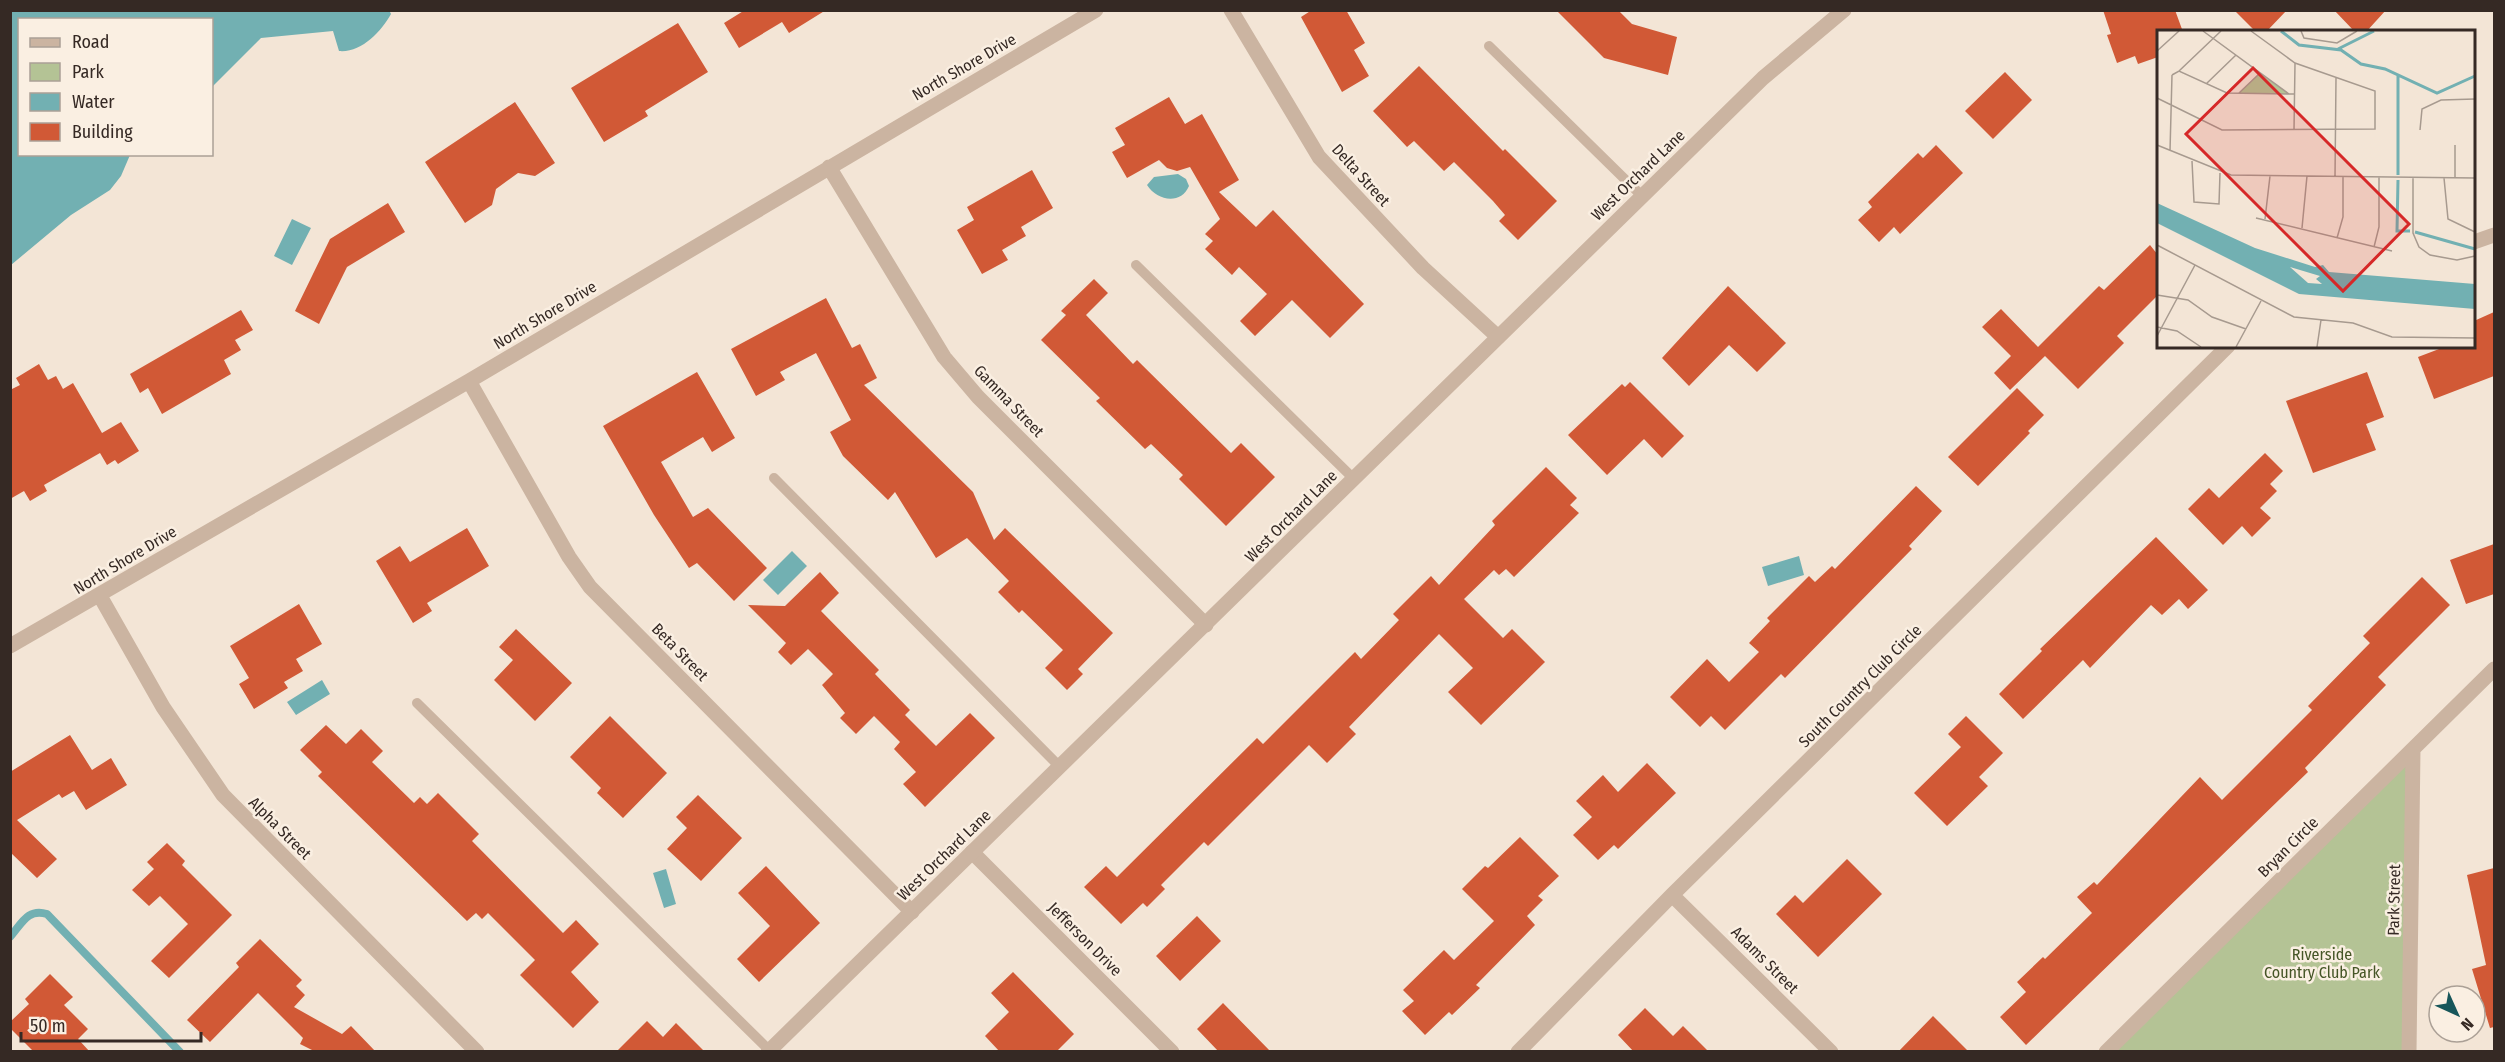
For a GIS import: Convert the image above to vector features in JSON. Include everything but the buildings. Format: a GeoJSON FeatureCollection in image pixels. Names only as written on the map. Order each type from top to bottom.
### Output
{"type":"FeatureCollection","features":[{"type":"Feature","properties":{"kind":"street","name":"North Shore Drive"},"geometry":{"type":"LineString","coordinates":[[10,646],[469,381],[1096,10]]}},
{"type":"Feature","properties":{"kind":"street","name":"Delta Street"},"geometry":{"type":"LineString","coordinates":[[1231,10],[1320,157],[1423,268],[1498,337]]}},
{"type":"Feature","properties":{"kind":"street","name":"West Orchard Lane"},"geometry":{"type":"LineString","coordinates":[[769,1051],[1206,626],[1763,78],[1844,10]]}},
{"type":"Feature","properties":{"kind":"street","name":"Gamma Street"},"geometry":{"type":"LineString","coordinates":[[829,167],[944,357],[978,397],[1206,626]]}},
{"type":"Feature","properties":{"kind":"street"},"geometry":{"type":"LineString","coordinates":[[2475,242],[2494,235]]}},
{"type":"Feature","properties":{"kind":"street","name":"South Country Club Circle"},"geometry":{"type":"LineString","coordinates":[[1518,1052],[1672,895],[2226,348]]}},
{"type":"Feature","properties":{"kind":"street","name":"Beta Street"},"geometry":{"type":"LineString","coordinates":[[469,381],[569,557],[590,586],[912,912]]}},
{"type":"Feature","properties":{"kind":"street","name":"Alpha Street"},"geometry":{"type":"LineString","coordinates":[[100,596],[163,707],[223,795],[477,1052]]}},
{"type":"Feature","properties":{"kind":"street","name":"Bryan Circle"},"geometry":{"type":"LineString","coordinates":[[2106,1052],[2494,669]]}},
{"type":"Feature","properties":{"kind":"street","name":"Park Street"},"geometry":{"type":"LineString","coordinates":[[2409,1052],[2413,749]]}},
{"type":"Feature","properties":{"kind":"street","name":"Jefferson Drive"},"geometry":{"type":"LineString","coordinates":[[972,852],[1170,1051]]}},
{"type":"Feature","properties":{"kind":"street","name":"Adams Street"},"geometry":{"type":"LineString","coordinates":[[1672,895],[1831,1052]]}},
{"type":"Feature","properties":{"kind":"lane"},"geometry":{"type":"LineString","coordinates":[[1489,46],[1642,196]]}},
{"type":"Feature","properties":{"kind":"lane"},"geometry":{"type":"LineString","coordinates":[[1136,265],[1354,479]]}},
{"type":"Feature","properties":{"kind":"lane"},"geometry":{"type":"LineString","coordinates":[[774,478],[1060,767]]}},
{"type":"Feature","properties":{"kind":"lane"},"geometry":{"type":"LineString","coordinates":[[417,703],[769,1051]]}},
{"type":"Feature","properties":{"kind":"green space","name":"Riverside Country Club Park"},"geometry":{"type":"Polygon","coordinates":[[[2413,749],[2409,1051],[2106,1051],[2413,749]]]}},
{"type":"Feature","properties":{"kind":"water"},"geometry":{"type":"Polygon","coordinates":[[[11,10],[389,10],[391,14],[370,40],[347,51],[339,51],[333,31],[261,38],[213,86],[213,18],[18,18],[18,156],[130,156],[121,176],[110,190],[71,215],[11,265],[11,10]]]}},
{"type":"Feature","properties":{"kind":"water"},"geometry":{"type":"Polygon","coordinates":[[[1178,174],[1186,179],[1189,186],[1185,192],[1175,198],[1169,199],[1157,195],[1147,185],[1154,177],[1178,174]]]}},
{"type":"Feature","properties":{"kind":"water"},"geometry":{"type":"Polygon","coordinates":[[[292,219],[311,228],[292,265],[274,256],[292,219]]]}},
{"type":"Feature","properties":{"kind":"water"},"geometry":{"type":"Polygon","coordinates":[[[792,551],[807,566],[778,595],[763,580],[792,551]]]}},
{"type":"Feature","properties":{"kind":"water"},"geometry":{"type":"Polygon","coordinates":[[[1799,556],[1804,575],[1768,586],[1762,567],[1799,556]]]}},
{"type":"Feature","properties":{"kind":"water"},"geometry":{"type":"Polygon","coordinates":[[[322,680],[330,694],[296,715],[287,702],[322,680]]]}},
{"type":"Feature","properties":{"kind":"water"},"geometry":{"type":"Polygon","coordinates":[[[666,869],[676,904],[664,908],[653,873],[666,869]]]}},
{"type":"Feature","properties":{"kind":"waterway"},"geometry":{"type":"LineString","coordinates":[[10,937],[30,915],[47,914],[180,1052]]}}]}
